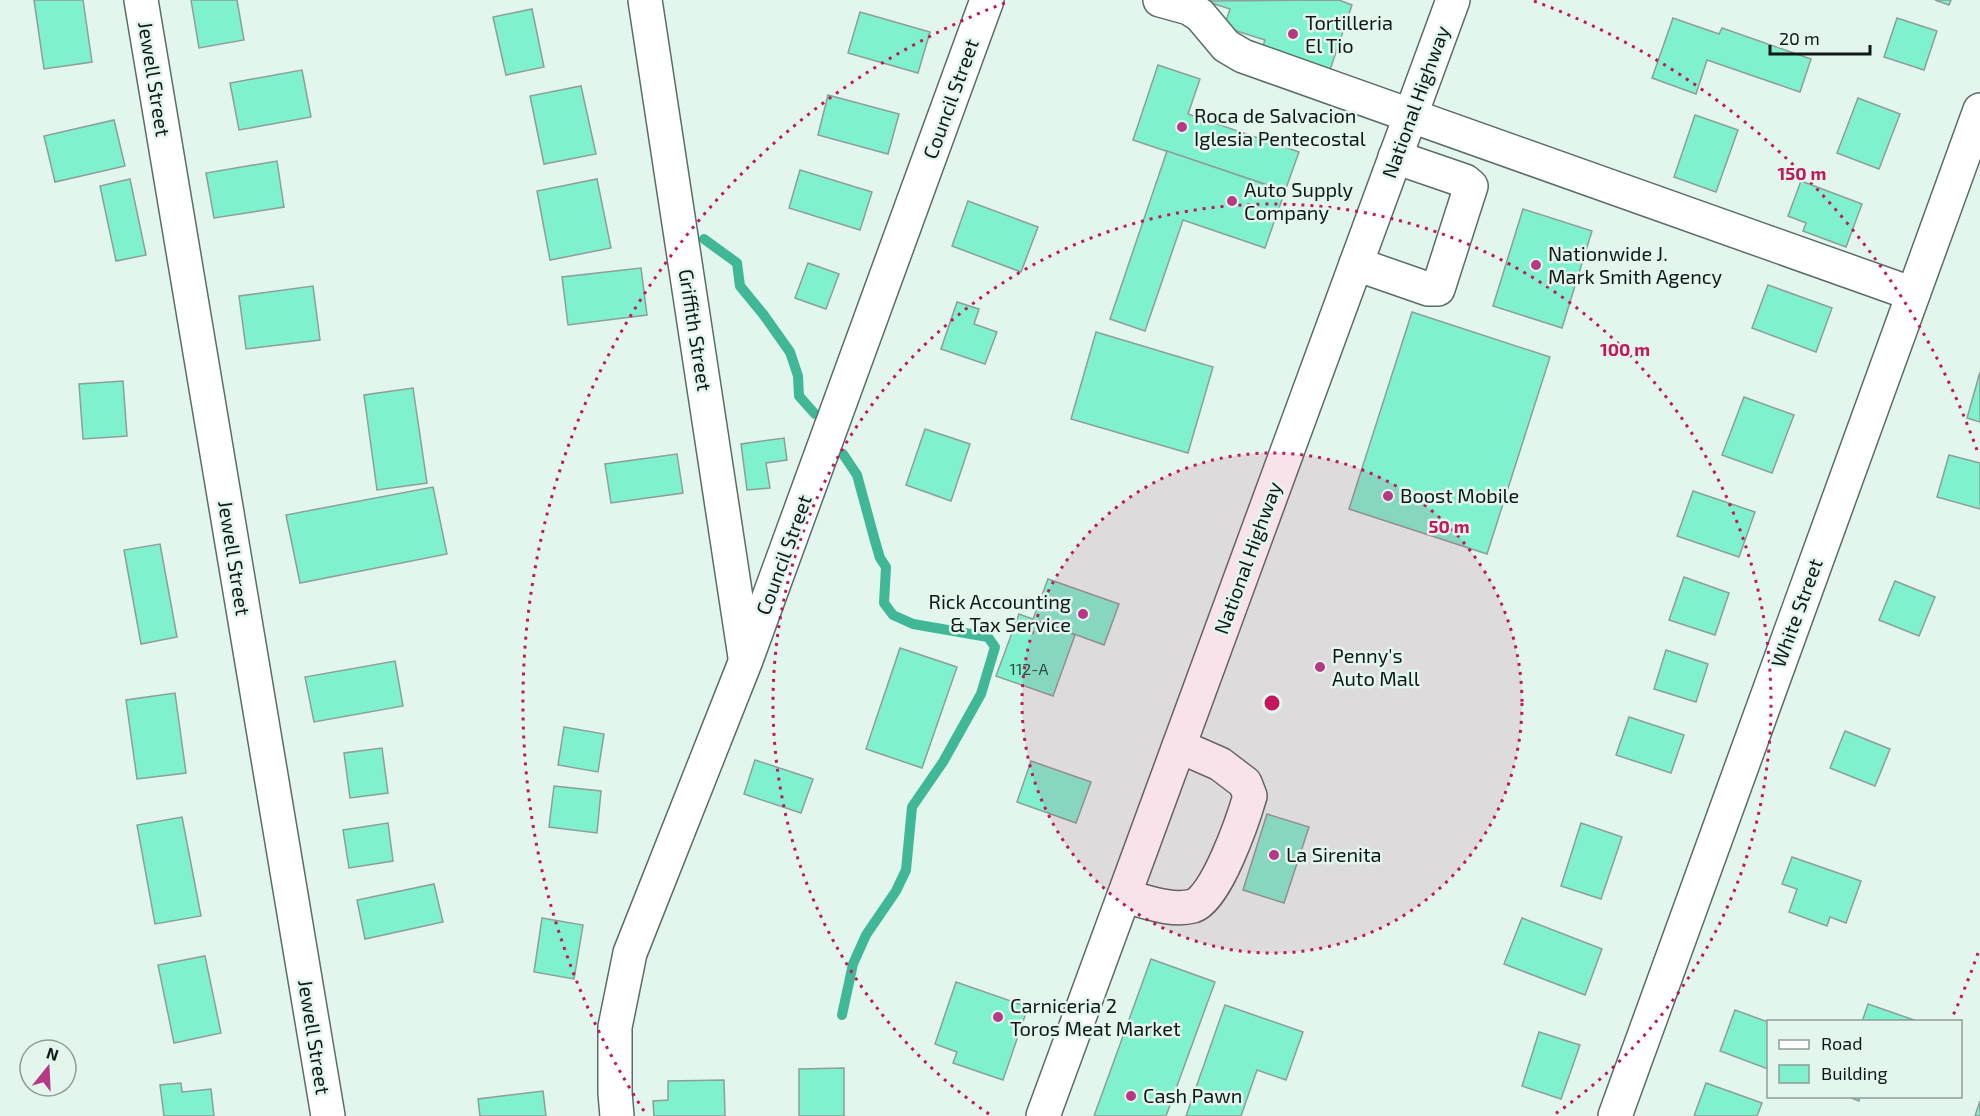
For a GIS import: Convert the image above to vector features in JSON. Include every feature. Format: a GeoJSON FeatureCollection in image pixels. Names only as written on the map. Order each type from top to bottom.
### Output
{"type":"FeatureCollection","features":[{"type":"Feature","properties":{"kind":"street","name":"Jewell Street"},"geometry":{"type":"LineString","coordinates":[[141,0],[327,1116]]}},
{"type":"Feature","properties":{"kind":"street","name":"Griffith Street"},"geometry":{"type":"LineString","coordinates":[[645,0],[746,660]]}},
{"type":"Feature","properties":{"kind":"street","name":"Council Street"},"geometry":{"type":"LineString","coordinates":[[617,1116],[615,1027],[630,953],[746,660],[987,0]]}},
{"type":"Feature","properties":{"kind":"street","name":"National Highway"},"geometry":{"type":"LineString","coordinates":[[1043,1116],[1453,0]]}},
{"type":"Feature","properties":{"kind":"street"},"geometry":{"type":"LineString","coordinates":[[1176,2],[1200,15],[1226,46],[1244,56],[1913,294]]}},
{"type":"Feature","properties":{"kind":"street","name":"White Street"},"geometry":{"type":"LineString","coordinates":[[1615,1116],[1980,110]]}},
{"type":"Feature","properties":{"kind":"street"},"geometry":{"type":"LineString","coordinates":[[1356,264],[1428,289],[1437,289],[1471,186],[1465,181],[1395,158]]}},
{"type":"Feature","properties":{"kind":"street"},"geometry":{"type":"LineString","coordinates":[[1124,896],[1174,907],[1195,905],[1213,888],[1244,816],[1250,796],[1245,783],[1220,765],[1179,746]]}},
{"type":"Feature","properties":{"kind":"building"},"geometry":{"type":"Polygon","coordinates":[[[34,0],[83,0],[92,62],[44,69],[34,0]]]}},
{"type":"Feature","properties":{"kind":"building"},"geometry":{"type":"Polygon","coordinates":[[[191,0],[237,0],[244,40],[199,48],[191,0]]]}},
{"type":"Feature","properties":{"kind":"building","name":"Tortilleria El Tio"},"geometry":{"type":"Polygon","coordinates":[[[1339,0],[1352,5],[1328,76],[1261,52],[1265,40],[1224,27],[1230,9],[1205,1],[1339,0]]]}},
{"type":"Feature","properties":{"kind":"building"},"geometry":{"type":"Polygon","coordinates":[[[1935,0],[1951,0],[1949,5],[1935,0]]]}},
{"type":"Feature","properties":{"kind":"building"},"geometry":{"type":"Polygon","coordinates":[[[532,9],[544,67],[506,75],[493,17],[532,9]]]}},
{"type":"Feature","properties":{"kind":"building"},"geometry":{"type":"Polygon","coordinates":[[[860,12],[930,32],[918,73],[848,53],[860,12]]]}},
{"type":"Feature","properties":{"kind":"building"},"geometry":{"type":"Polygon","coordinates":[[[1673,18],[1719,34],[1722,28],[1811,59],[1800,92],[1707,60],[1696,94],[1652,78],[1673,18]]]}},
{"type":"Feature","properties":{"kind":"building"},"geometry":{"type":"Polygon","coordinates":[[[1897,18],[1937,31],[1924,70],[1884,57],[1897,18]]]}},
{"type":"Feature","properties":{"kind":"building","name":"Roca de Salvacion Iglesia Pentecostal"},"geometry":{"type":"Polygon","coordinates":[[[1158,65],[1200,79],[1188,114],[1299,152],[1285,191],[1133,140],[1158,65]]]}},
{"type":"Feature","properties":{"kind":"building"},"geometry":{"type":"Polygon","coordinates":[[[302,70],[311,117],[239,130],[230,83],[302,70]]]}},
{"type":"Feature","properties":{"kind":"building"},"geometry":{"type":"Polygon","coordinates":[[[581,86],[596,154],[544,164],[530,96],[581,86]]]}},
{"type":"Feature","properties":{"kind":"building"},"geometry":{"type":"Polygon","coordinates":[[[828,95],[899,114],[888,154],[818,135],[828,95]]]}},
{"type":"Feature","properties":{"kind":"building"},"geometry":{"type":"Polygon","coordinates":[[[1858,98],[1900,114],[1879,169],[1837,153],[1858,98]]]}},
{"type":"Feature","properties":{"kind":"building"},"geometry":{"type":"Polygon","coordinates":[[[1695,115],[1738,130],[1716,192],[1674,177],[1695,115]]]}},
{"type":"Feature","properties":{"kind":"building"},"geometry":{"type":"Polygon","coordinates":[[[114,120],[125,166],[55,182],[44,136],[114,120]]]}},
{"type":"Feature","properties":{"kind":"building"},"geometry":{"type":"Polygon","coordinates":[[[1167,151],[1285,191],[1265,248],[1183,220],[1145,331],[1110,319],[1167,151]]]}},
{"type":"Feature","properties":{"kind":"building"},"geometry":{"type":"Polygon","coordinates":[[[277,161],[284,207],[214,218],[206,173],[277,161]]]}},
{"type":"Feature","properties":{"kind":"building"},"geometry":{"type":"Polygon","coordinates":[[[800,170],[872,192],[860,230],[789,208],[800,170]]]}},
{"type":"Feature","properties":{"kind":"building"},"geometry":{"type":"Polygon","coordinates":[[[130,179],[146,255],[116,261],[100,186],[130,179]]]}},
{"type":"Feature","properties":{"kind":"building"},"geometry":{"type":"Polygon","coordinates":[[[597,179],[611,248],[550,260],[537,191],[597,179]]]}},
{"type":"Feature","properties":{"kind":"building"},"geometry":{"type":"Polygon","coordinates":[[[1801,181],[1862,204],[1846,247],[1803,231],[1806,223],[1788,216],[1801,181]]]}},
{"type":"Feature","properties":{"kind":"building"},"geometry":{"type":"Polygon","coordinates":[[[968,201],[1038,227],[1021,272],[952,246],[968,201]]]}},
{"type":"Feature","properties":{"kind":"building"},"geometry":{"type":"Polygon","coordinates":[[[1523,209],[1592,231],[1562,328],[1493,306],[1523,209]]]}},
{"type":"Feature","properties":{"kind":"building"},"geometry":{"type":"Polygon","coordinates":[[[808,263],[839,274],[826,309],[795,298],[808,263]]]}},
{"type":"Feature","properties":{"kind":"building"},"geometry":{"type":"Polygon","coordinates":[[[641,268],[647,315],[568,325],[562,277],[641,268]]]}},
{"type":"Feature","properties":{"kind":"building"},"geometry":{"type":"Polygon","coordinates":[[[1768,285],[1832,308],[1816,352],[1752,328],[1768,285]]]}},
{"type":"Feature","properties":{"kind":"building"},"geometry":{"type":"Polygon","coordinates":[[[313,286],[320,340],[246,349],[239,296],[313,286]]]}},
{"type":"Feature","properties":{"kind":"building"},"geometry":{"type":"Polygon","coordinates":[[[957,302],[979,309],[974,324],[997,332],[985,364],[941,349],[957,302]]]}},
{"type":"Feature","properties":{"kind":"building"},"geometry":{"type":"Polygon","coordinates":[[[1412,312],[1550,357],[1487,554],[1349,509],[1412,312]]]}},
{"type":"Feature","properties":{"kind":"building"},"geometry":{"type":"Polygon","coordinates":[[[1096,332],[1213,367],[1188,453],[1071,419],[1096,332]]]}},
{"type":"Feature","properties":{"kind":"building"},"geometry":{"type":"Polygon","coordinates":[[[1980,372],[1980,422],[1967,418],[1980,372]]]}},
{"type":"Feature","properties":{"kind":"building"},"geometry":{"type":"Polygon","coordinates":[[[123,381],[127,436],[83,439],[79,384],[123,381]]]}},
{"type":"Feature","properties":{"kind":"building"},"geometry":{"type":"Polygon","coordinates":[[[413,388],[427,483],[377,490],[364,395],[413,388]]]}},
{"type":"Feature","properties":{"kind":"building"},"geometry":{"type":"Polygon","coordinates":[[[1744,397],[1794,415],[1772,473],[1722,455],[1744,397]]]}},
{"type":"Feature","properties":{"kind":"building"},"geometry":{"type":"Polygon","coordinates":[[[925,429],[970,444],[951,501],[906,485],[925,429]]]}},
{"type":"Feature","properties":{"kind":"building"},"geometry":{"type":"Polygon","coordinates":[[[784,438],[787,460],[766,463],[770,488],[747,490],[741,444],[784,438]]]}},
{"type":"Feature","properties":{"kind":"building"},"geometry":{"type":"Polygon","coordinates":[[[677,454],[683,493],[611,503],[605,464],[677,454]]]}},
{"type":"Feature","properties":{"kind":"building"},"geometry":{"type":"Polygon","coordinates":[[[1949,455],[1980,463],[1980,509],[1937,497],[1949,455]]]}},
{"type":"Feature","properties":{"kind":"building"},"geometry":{"type":"Polygon","coordinates":[[[433,487],[447,554],[300,583],[286,515],[433,487]]]}},
{"type":"Feature","properties":{"kind":"building"},"geometry":{"type":"Polygon","coordinates":[[[1693,491],[1755,512],[1739,557],[1677,536],[1693,491]]]}},
{"type":"Feature","properties":{"kind":"building"},"geometry":{"type":"Polygon","coordinates":[[[160,544],[177,637],[141,644],[124,550],[160,544]]]}},
{"type":"Feature","properties":{"kind":"building"},"geometry":{"type":"Polygon","coordinates":[[[1684,577],[1729,593],[1715,635],[1669,620],[1684,577]]]}},
{"type":"Feature","properties":{"kind":"building"},"geometry":{"type":"Polygon","coordinates":[[[1048,579],[1119,604],[1104,645],[1033,619],[1048,579]]]}},
{"type":"Feature","properties":{"kind":"building"},"geometry":{"type":"Polygon","coordinates":[[[1895,581],[1935,597],[1919,636],[1879,620],[1895,581]]]}},
{"type":"Feature","properties":{"kind":"building"},"geometry":{"type":"Polygon","coordinates":[[[1019,614],[1075,635],[1053,696],[996,676],[1019,614]]]}},
{"type":"Feature","properties":{"kind":"building"},"geometry":{"type":"Polygon","coordinates":[[[900,648],[957,667],[922,768],[866,749],[900,648]]]}},
{"type":"Feature","properties":{"kind":"building"},"geometry":{"type":"Polygon","coordinates":[[[1666,650],[1708,664],[1696,702],[1654,689],[1666,650]]]}},
{"type":"Feature","properties":{"kind":"building"},"geometry":{"type":"Polygon","coordinates":[[[395,661],[403,706],[314,722],[305,677],[395,661]]]}},
{"type":"Feature","properties":{"kind":"building"},"geometry":{"type":"Polygon","coordinates":[[[175,693],[186,773],[137,779],[126,700],[175,693]]]}},
{"type":"Feature","properties":{"kind":"building"},"geometry":{"type":"Polygon","coordinates":[[[1629,717],[1684,735],[1671,773],[1616,755],[1629,717]]]}},
{"type":"Feature","properties":{"kind":"building"},"geometry":{"type":"Polygon","coordinates":[[[564,727],[604,734],[598,772],[558,765],[564,727]]]}},
{"type":"Feature","properties":{"kind":"building"},"geometry":{"type":"Polygon","coordinates":[[[1845,731],[1890,749],[1875,786],[1830,768],[1845,731]]]}},
{"type":"Feature","properties":{"kind":"building"},"geometry":{"type":"Polygon","coordinates":[[[382,748],[388,793],[350,798],[344,753],[382,748]]]}},
{"type":"Feature","properties":{"kind":"building"},"geometry":{"type":"Polygon","coordinates":[[[755,760],[813,779],[801,813],[744,794],[755,760]]]}},
{"type":"Feature","properties":{"kind":"building"},"geometry":{"type":"Polygon","coordinates":[[[1031,761],[1091,782],[1076,823],[1017,802],[1031,761]]]}},
{"type":"Feature","properties":{"kind":"building"},"geometry":{"type":"Polygon","coordinates":[[[554,786],[601,791],[597,833],[549,827],[554,786]]]}},
{"type":"Feature","properties":{"kind":"building"},"geometry":{"type":"Polygon","coordinates":[[[1267,814],[1309,827],[1284,903],[1243,890],[1267,814]]]}},
{"type":"Feature","properties":{"kind":"building"},"geometry":{"type":"Polygon","coordinates":[[[182,817],[201,916],[155,924],[137,825],[182,817]]]}},
{"type":"Feature","properties":{"kind":"building"},"geometry":{"type":"Polygon","coordinates":[[[388,823],[393,861],[349,868],[343,830],[388,823]]]}},
{"type":"Feature","properties":{"kind":"building"},"geometry":{"type":"Polygon","coordinates":[[[1581,823],[1622,837],[1601,899],[1561,886],[1581,823]]]}},
{"type":"Feature","properties":{"kind":"building"},"geometry":{"type":"Polygon","coordinates":[[[1792,857],[1861,881],[1846,923],[1830,917],[1827,926],[1789,912],[1797,889],[1782,884],[1792,857]]]}},
{"type":"Feature","properties":{"kind":"building"},"geometry":{"type":"Polygon","coordinates":[[[434,884],[443,922],[365,939],[357,900],[434,884]]]}},
{"type":"Feature","properties":{"kind":"building"},"geometry":{"type":"Polygon","coordinates":[[[542,918],[583,925],[574,979],[534,972],[542,918]]]}},
{"type":"Feature","properties":{"kind":"building"},"geometry":{"type":"Polygon","coordinates":[[[1522,918],[1602,949],[1585,995],[1504,964],[1522,918]]]}},
{"type":"Feature","properties":{"kind":"building"},"geometry":{"type":"Polygon","coordinates":[[[205,956],[221,1033],[174,1043],[158,965],[205,956]]]}},
{"type":"Feature","properties":{"kind":"building"},"geometry":{"type":"Polygon","coordinates":[[[1151,959],[1215,982],[1166,1116],[1094,1116],[1151,959]]]}},
{"type":"Feature","properties":{"kind":"building"},"geometry":{"type":"Polygon","coordinates":[[[956,982],[1028,1007],[1003,1080],[953,1063],[957,1052],[935,1044],[956,982]]]}},
{"type":"Feature","properties":{"kind":"building"},"geometry":{"type":"Polygon","coordinates":[[[1868,1004],[1914,1020],[1863,1020],[1868,1004]]]}},
{"type":"Feature","properties":{"kind":"building"},"geometry":{"type":"Polygon","coordinates":[[[1225,1005],[1303,1032],[1286,1080],[1257,1070],[1241,1116],[1186,1116],[1225,1005]]]}},
{"type":"Feature","properties":{"kind":"building"},"geometry":{"type":"Polygon","coordinates":[[[1735,1010],[1767,1022],[1767,1069],[1720,1051],[1735,1010]]]}},
{"type":"Feature","properties":{"kind":"building"},"geometry":{"type":"Polygon","coordinates":[[[1539,1032],[1580,1045],[1561,1099],[1522,1086],[1539,1032]]]}},
{"type":"Feature","properties":{"kind":"building"},"geometry":{"type":"Polygon","coordinates":[[[844,1068],[844,1116],[799,1116],[799,1069],[844,1068]]]}},
{"type":"Feature","properties":{"kind":"building"},"geometry":{"type":"Polygon","coordinates":[[[724,1080],[725,1116],[654,1116],[653,1101],[668,1100],[668,1081],[724,1080]]]}},
{"type":"Feature","properties":{"kind":"building"},"geometry":{"type":"Polygon","coordinates":[[[181,1083],[182,1092],[211,1089],[214,1116],[164,1116],[160,1085],[181,1083]]]}},
{"type":"Feature","properties":{"kind":"building"},"geometry":{"type":"Polygon","coordinates":[[[1706,1083],[1762,1103],[1757,1116],[1694,1116],[1706,1083]]]}},
{"type":"Feature","properties":{"kind":"building"},"geometry":{"type":"Polygon","coordinates":[[[543,1091],[546,1116],[480,1116],[478,1099],[543,1091]]]}},
{"type":"Feature","properties":{"kind":"building"},"geometry":{"type":"Polygon","coordinates":[[[1980,1101],[1980,1116],[1975,1116],[1980,1101]]]}},
{"type":"Feature","properties":{"kind":"waterway"},"geometry":{"type":"LineString","coordinates":[[704,239],[737,263],[740,286],[790,352],[798,376],[799,396],[815,414]]}},
{"type":"Feature","properties":{"kind":"waterway"},"geometry":{"type":"LineString","coordinates":[[842,1015],[853,964],[866,935],[896,891],[906,870],[912,807],[943,762],[981,694],[995,647],[988,637],[913,624],[893,615],[884,603],[886,567],[880,558],[857,475],[843,454]]}},
{"type":"Feature","properties":{"kind":"place","name":"Tortilleria El Tio"},"geometry":{"type":"Point","coordinates":[1293,34]}},
{"type":"Feature","properties":{"kind":"place","name":"Roca de Salvacion Iglesia Pentecostal"},"geometry":{"type":"Point","coordinates":[1182,127]}},
{"type":"Feature","properties":{"kind":"place","name":"Auto Supply Company"},"geometry":{"type":"Point","coordinates":[1232,201]}},
{"type":"Feature","properties":{"kind":"place","name":"Nationwide J. Mark Smith Agency"},"geometry":{"type":"Point","coordinates":[1536,265]}},
{"type":"Feature","properties":{"kind":"place","name":"Boost Mobile"},"geometry":{"type":"Point","coordinates":[1388,496]}},
{"type":"Feature","properties":{"kind":"place","name":"Rick Accounting & Tax Service"},"geometry":{"type":"Point","coordinates":[1083,614]}},
{"type":"Feature","properties":{"kind":"place","name":"Penny's Auto Mall"},"geometry":{"type":"Point","coordinates":[1320,667]}},
{"type":"Feature","properties":{"kind":"place","name":"La Sirenita"},"geometry":{"type":"Point","coordinates":[1274,855]}},
{"type":"Feature","properties":{"kind":"place","name":"Carniceria 2 Toros Meat Market"},"geometry":{"type":"Point","coordinates":[998,1017]}},
{"type":"Feature","properties":{"kind":"place","name":"Cash Pawn"},"geometry":{"type":"Point","coordinates":[1131,1096]}}]}
